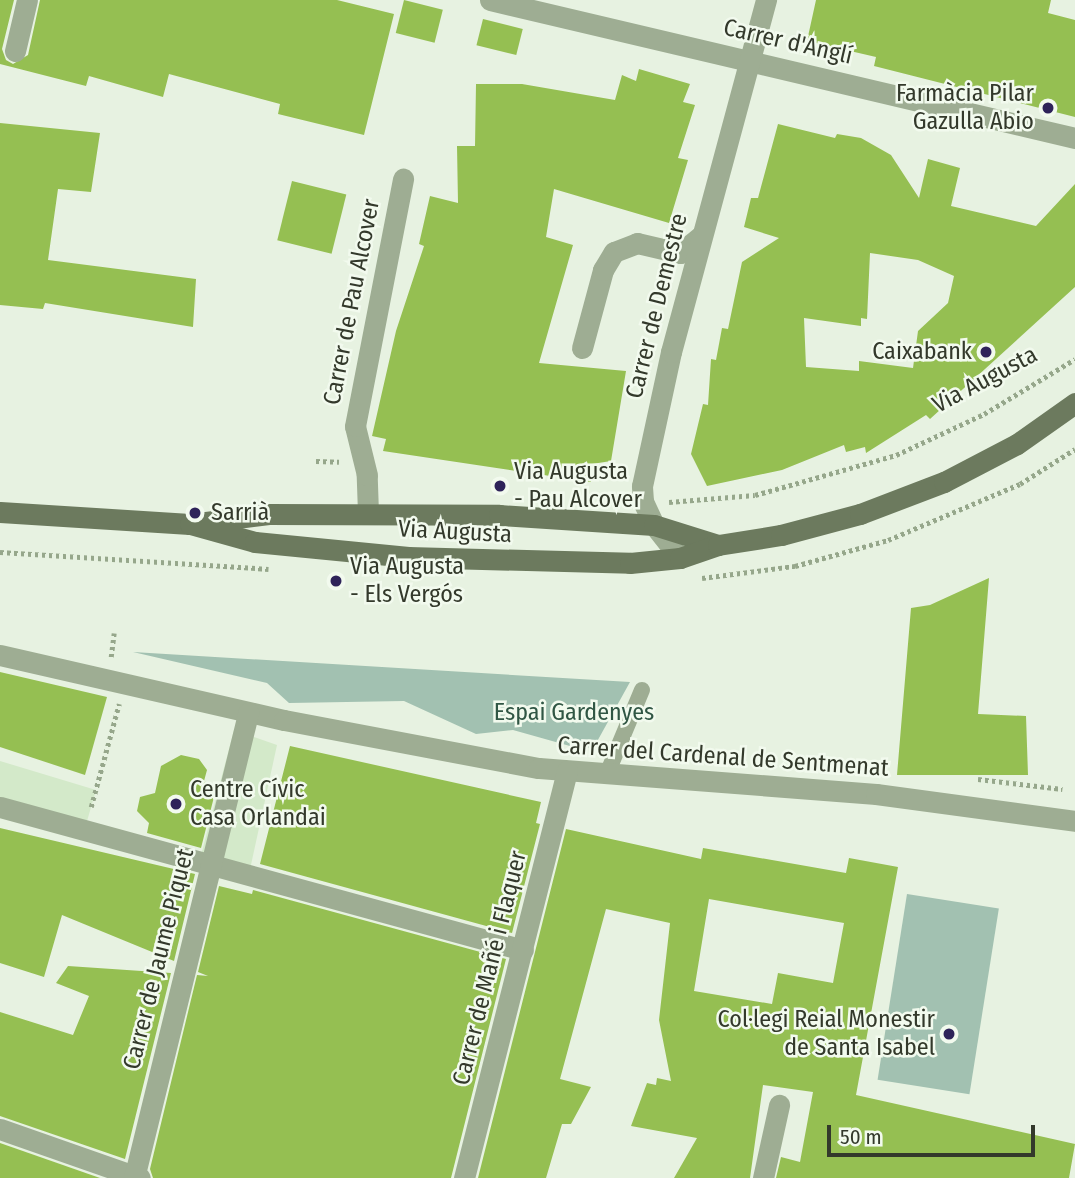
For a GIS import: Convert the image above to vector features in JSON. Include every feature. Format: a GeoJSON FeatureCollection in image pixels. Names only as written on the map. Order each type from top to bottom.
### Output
{"type":"FeatureCollection","features":[{"type":"Feature","properties":{"kind":"main road","name":"Via Augusta"},"geometry":{"type":"LineString","coordinates":[[190,524],[255,542],[408,557],[616,563],[680,558],[718,545],[781,535],[860,514],[944,482],[1017,444],[1075,403]]}},
{"type":"Feature","properties":{"kind":"main road","name":"Via Augusta"},"geometry":{"type":"LineString","coordinates":[[0,512],[190,524],[268,514],[368,513],[653,525],[718,545]]}},
{"type":"Feature","properties":{"kind":"street"},"geometry":{"type":"LineString","coordinates":[[15,51],[27,0]]}},
{"type":"Feature","properties":{"kind":"street","name":"Carrer d'Anglí"},"geometry":{"type":"LineString","coordinates":[[490,0],[1075,138]]}},
{"type":"Feature","properties":{"kind":"street","name":"Carrer de Demestre"},"geometry":{"type":"LineString","coordinates":[[680,558],[653,525],[643,501],[642,486],[701,236],[766,0]]}},
{"type":"Feature","properties":{"kind":"street","name":"Carrer de Pau Alcover"},"geometry":{"type":"LineString","coordinates":[[354,436],[403,179]]}},
{"type":"Feature","properties":{"kind":"street"},"geometry":{"type":"LineString","coordinates":[[582,348],[603,270],[614,252],[637,243],[680,253],[701,236]]}},
{"type":"Feature","properties":{"kind":"street","name":"Via Augusta"},"geometry":{"type":"LineString","coordinates":[[354,436],[367,475],[368,513]]}},
{"type":"Feature","properties":{"kind":"street","name":"Carrer del Cardenal de Sentmenat"},"geometry":{"type":"LineString","coordinates":[[0,655],[248,713],[567,771],[876,794],[1075,821]]}},
{"type":"Feature","properties":{"kind":"street","name":"Carrer de Jaume Piquet"},"geometry":{"type":"LineString","coordinates":[[136,1177],[209,865],[248,713]]}},
{"type":"Feature","properties":{"kind":"street","name":"Carrer de Mañé i Flaquer"},"geometry":{"type":"LineString","coordinates":[[464,1178],[567,771]]}},
{"type":"Feature","properties":{"kind":"street"},"geometry":{"type":"LineString","coordinates":[[0,807],[85,828],[209,865],[523,950]]}},
{"type":"Feature","properties":{"kind":"street"},"geometry":{"type":"LineString","coordinates":[[763,1178],[779,1105]]}},
{"type":"Feature","properties":{"kind":"street"},"geometry":{"type":"LineString","coordinates":[[0,1129],[136,1177]]}},
{"type":"Feature","properties":{"kind":"lane"},"geometry":{"type":"LineString","coordinates":[[607,774],[642,690]]}},
{"type":"Feature","properties":{"kind":"path","name":"Via Augusta"},"geometry":{"type":"LineString","coordinates":[[675,502],[755,495],[896,455],[984,414],[1075,359]]}},
{"type":"Feature","properties":{"kind":"path"},"geometry":{"type":"LineString","coordinates":[[316,461],[340,462]]}},
{"type":"Feature","properties":{"kind":"path"},"geometry":{"type":"LineString","coordinates":[[110,662],[114,633]]}},
{"type":"Feature","properties":{"kind":"path"},"geometry":{"type":"LineString","coordinates":[[85,828],[123,693]]}},
{"type":"Feature","properties":{"kind":"path"},"geometry":{"type":"LineString","coordinates":[[978,779],[1062,789]]}},
{"type":"Feature","properties":{"kind":"green space","name":"Espai Gardenyes"},"geometry":{"type":"Polygon","coordinates":[[[133,652],[630,682],[594,747],[577,748],[513,730],[476,734],[404,701],[289,703],[267,683],[133,652]]]}},
{"type":"Feature","properties":{"kind":"green space"},"geometry":{"type":"Polygon","coordinates":[[[907,894],[999,909],[969,1094],[878,1080],[907,894]]]}},
{"type":"Feature","properties":{"kind":"shaded area"},"geometry":{"type":"Polygon","coordinates":[[[234,730],[277,745],[249,874],[200,859],[234,730]]]}},
{"type":"Feature","properties":{"kind":"shaded area"},"geometry":{"type":"Polygon","coordinates":[[[0,761],[96,790],[85,828],[0,807],[0,761]]]}},
{"type":"Feature","properties":{"kind":"building"},"geometry":{"type":"Polygon","coordinates":[[[0,0],[14,0],[2,49],[6,60],[13,64],[28,55],[40,0],[337,0],[394,14],[364,135],[278,114],[280,104],[169,74],[163,97],[89,76],[86,86],[0,64],[0,0]]]}},
{"type":"Feature","properties":{"kind":"building"},"geometry":{"type":"Polygon","coordinates":[[[404,0],[443,10],[435,43],[396,33],[404,0]]]}},
{"type":"Feature","properties":{"kind":"building"},"geometry":{"type":"Polygon","coordinates":[[[816,0],[1051,0],[1048,13],[1075,20],[1075,117],[874,66],[876,57],[807,41],[816,0]]]}},
{"type":"Feature","properties":{"kind":"building"},"geometry":{"type":"Polygon","coordinates":[[[483,19],[523,29],[516,55],[476,45],[483,19]]]}},
{"type":"Feature","properties":{"kind":"building"},"geometry":{"type":"Polygon","coordinates":[[[639,69],[690,84],[683,102],[695,105],[678,158],[688,160],[669,223],[554,189],[546,237],[573,245],[539,363],[626,371],[611,461],[592,464],[591,482],[383,451],[386,439],[372,436],[396,331],[424,246],[419,244],[430,196],[458,203],[457,146],[475,146],[476,84],[522,84],[615,100],[622,75],[636,81],[639,69]]]}},
{"type":"Feature","properties":{"kind":"building"},"geometry":{"type":"Polygon","coordinates":[[[0,123],[100,133],[91,192],[58,189],[48,260],[196,279],[193,327],[45,303],[43,309],[0,305],[0,123]]]}},
{"type":"Feature","properties":{"kind":"building"},"geometry":{"type":"Polygon","coordinates":[[[778,124],[835,138],[837,134],[861,138],[891,155],[919,198],[928,159],[960,168],[951,206],[1036,226],[1075,184],[1075,287],[930,419],[926,415],[866,453],[865,447],[846,452],[844,445],[782,470],[707,486],[691,454],[703,404],[708,405],[711,359],[716,360],[722,328],[728,329],[742,262],[779,238],[744,227],[751,198],[758,198],[778,124]],[[870,253],[867,319],[861,318],[861,326],[804,318],[806,367],[859,371],[859,361],[913,368],[918,331],[948,303],[954,276],[918,260],[870,253]]]}},
{"type":"Feature","properties":{"kind":"building"},"geometry":{"type":"Polygon","coordinates":[[[292,181],[346,195],[332,254],[277,240],[292,181]]]}},
{"type":"Feature","properties":{"kind":"building"},"geometry":{"type":"Polygon","coordinates":[[[989,578],[978,714],[1026,716],[1028,775],[897,775],[911,608],[930,605],[989,578]]]}},
{"type":"Feature","properties":{"kind":"building"},"geometry":{"type":"Polygon","coordinates":[[[0,672],[107,697],[85,775],[0,747],[0,672]]]}},
{"type":"Feature","properties":{"kind":"building"},"geometry":{"type":"Polygon","coordinates":[[[290,746],[541,802],[536,823],[540,824],[512,933],[260,864],[290,746]]]}},
{"type":"Feature","properties":{"kind":"building","name":"Centre Cívic Casa Orlandai"},"geometry":{"type":"Polygon","coordinates":[[[181,755],[199,759],[207,770],[204,781],[216,789],[201,848],[147,833],[149,823],[137,811],[140,797],[155,793],[161,766],[181,755]]]}},
{"type":"Feature","properties":{"kind":"building"},"geometry":{"type":"Polygon","coordinates":[[[0,828],[195,874],[174,961],[62,915],[44,977],[0,963],[0,828]]]}},
{"type":"Feature","properties":{"kind":"building"},"geometry":{"type":"Polygon","coordinates":[[[566,829],[701,859],[703,848],[846,873],[849,858],[898,867],[856,1095],[1075,1144],[1069,1178],[776,1178],[781,1157],[800,1162],[813,1092],[763,1085],[750,1178],[674,1178],[697,1138],[631,1126],[647,1083],[656,1085],[657,1078],[671,1081],[659,1020],[670,923],[606,909],[560,1079],[591,1087],[571,1124],[562,1124],[546,1178],[478,1178],[566,829]],[[709,899],[694,991],[772,1004],[778,973],[833,983],[844,923],[709,899]]]}},
{"type":"Feature","properties":{"kind":"building"},"geometry":{"type":"Polygon","coordinates":[[[219,886],[252,894],[253,890],[506,959],[451,1178],[153,1178],[150,1169],[197,975],[208,976],[198,972],[219,886]]]}},
{"type":"Feature","properties":{"kind":"building"},"geometry":{"type":"Polygon","coordinates":[[[68,966],[171,973],[125,1159],[0,1116],[0,1012],[73,1035],[89,996],[56,983],[68,966]]]}},
{"type":"Feature","properties":{"kind":"building"},"geometry":{"type":"Polygon","coordinates":[[[0,1143],[100,1178],[0,1178],[0,1143]]]}},
{"type":"Feature","properties":{"kind":"place","name":"Farmàcia Pilar Gazulla Abio"},"geometry":{"type":"Point","coordinates":[1048,108]}},
{"type":"Feature","properties":{"kind":"place","name":"Caixabank"},"geometry":{"type":"Point","coordinates":[986,352]}},
{"type":"Feature","properties":{"kind":"place","name":"Via Augusta - Pau Alcover"},"geometry":{"type":"Point","coordinates":[500,486]}},
{"type":"Feature","properties":{"kind":"place","name":"Sarrià"},"geometry":{"type":"Point","coordinates":[195,513]}},
{"type":"Feature","properties":{"kind":"place","name":"Via Augusta - Els Vergós"},"geometry":{"type":"Point","coordinates":[336,581]}},
{"type":"Feature","properties":{"kind":"place","name":"Centre Cívic Casa Orlandai"},"geometry":{"type":"Point","coordinates":[176,804]}},
{"type":"Feature","properties":{"kind":"place","name":"Col·legi Reial Monestir de Santa Isabel"},"geometry":{"type":"Point","coordinates":[949,1034]}}]}
